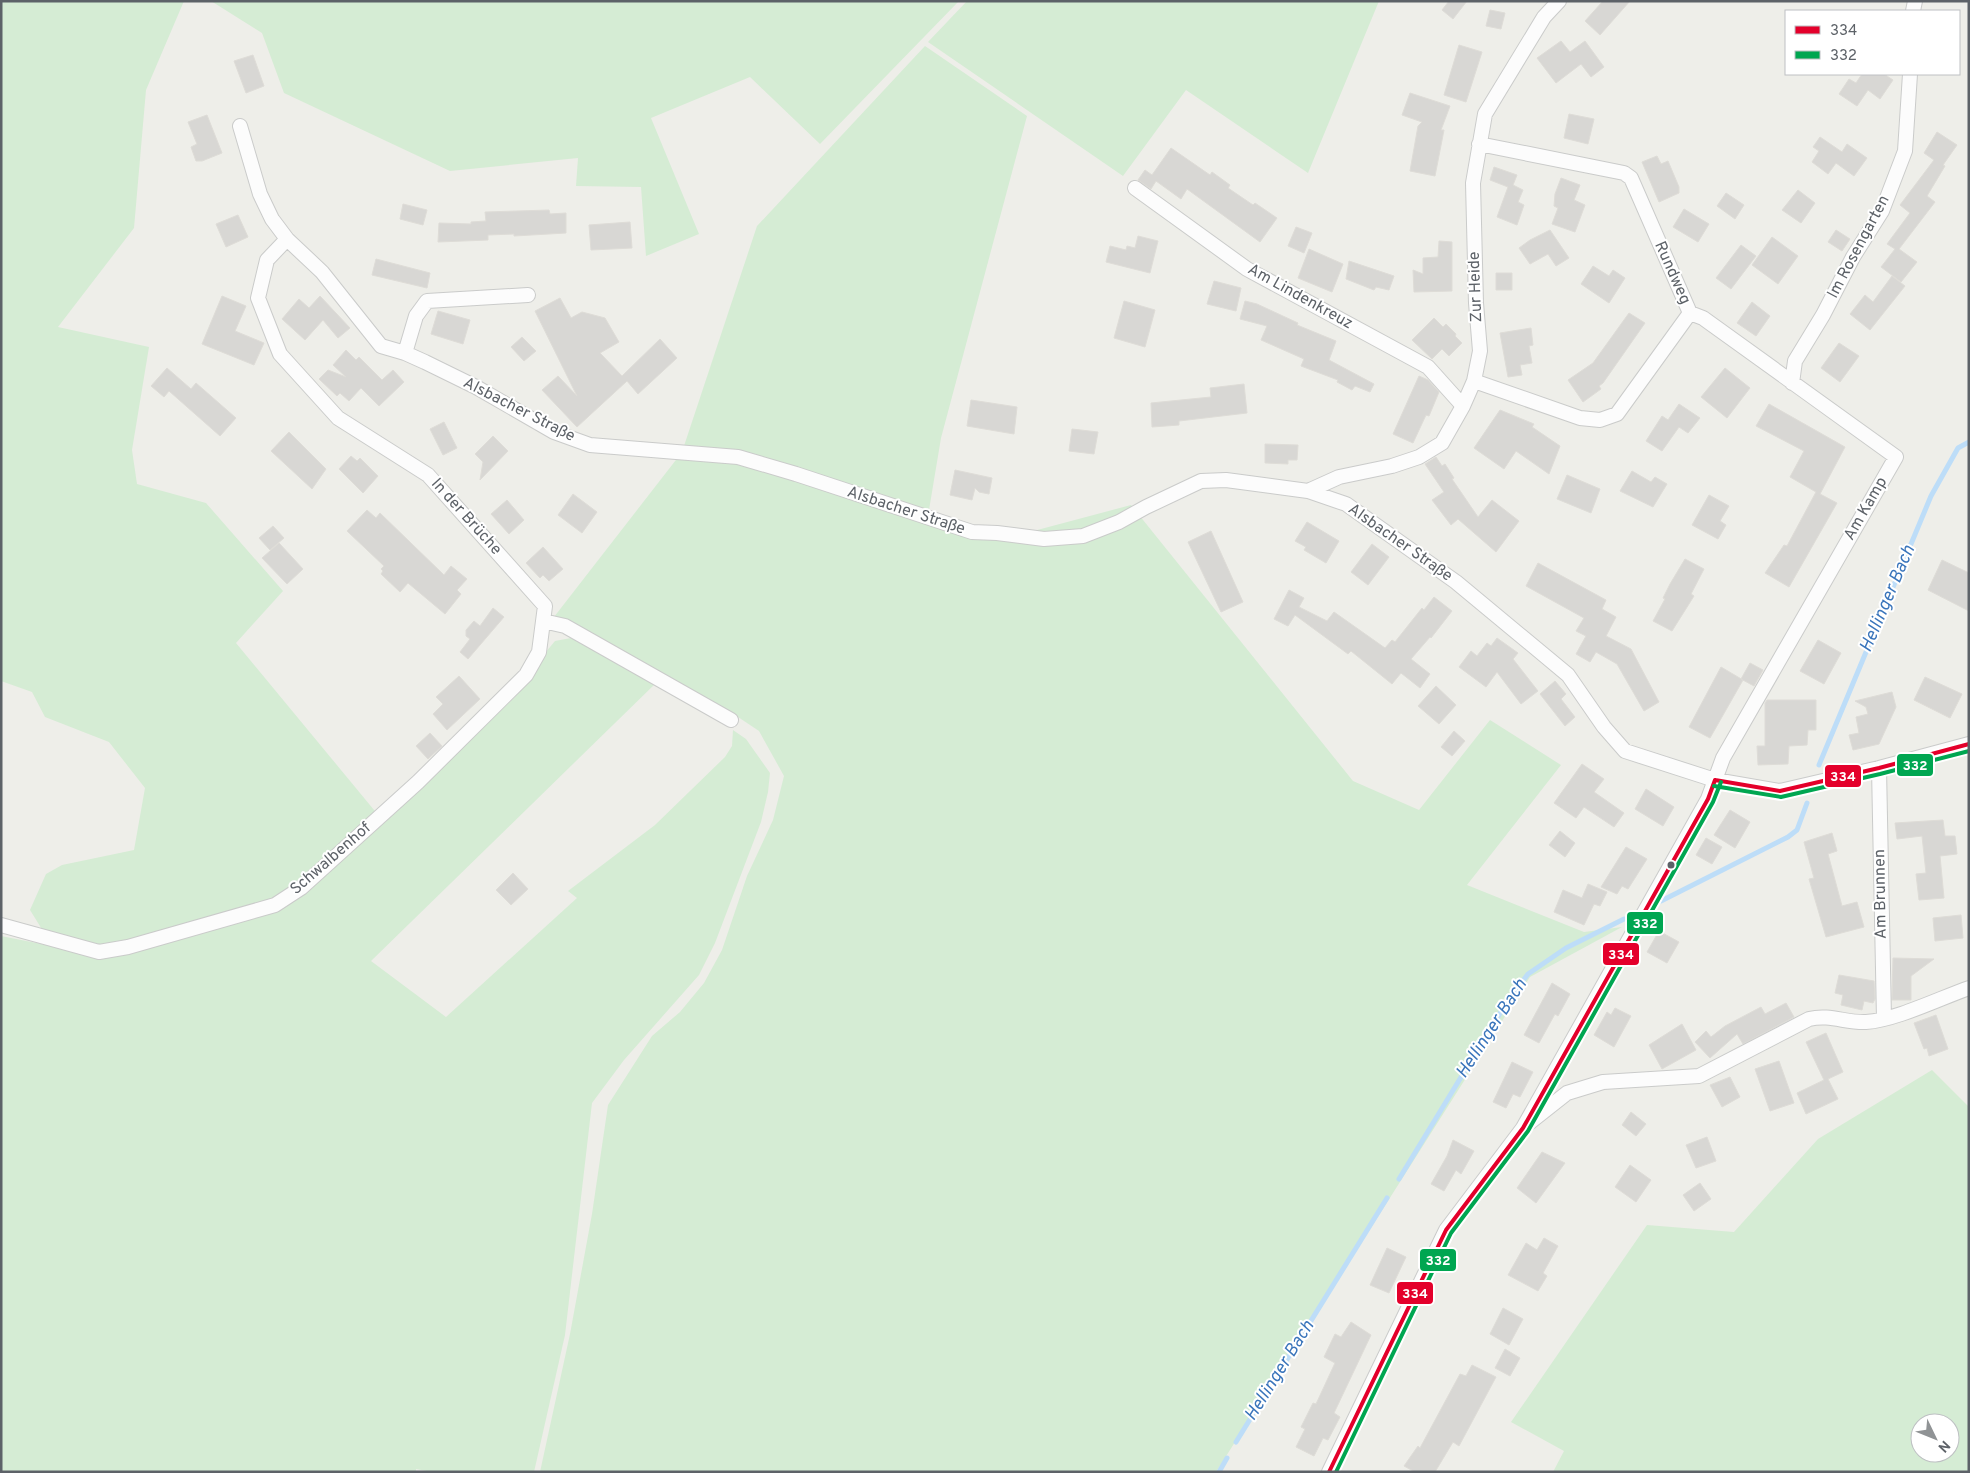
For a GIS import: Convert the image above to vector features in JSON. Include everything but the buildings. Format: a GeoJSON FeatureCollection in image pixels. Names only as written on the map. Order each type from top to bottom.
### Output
{"type":"FeatureCollection","features":[{"type":"Feature","properties":{"kind":"street","name":"Zur Heide"},"geometry":{"type":"LineString","coordinates":[[1308,492],[1339,477],[1392,466],[1419,457],[1442,443],[1463,406],[1474,381],[1480,351],[1476,303],[1473,183],[1485,114],[1544,17],[1559,1]]}},
{"type":"Feature","properties":{"kind":"street","name":"Im Rosengarten"},"geometry":{"type":"LineString","coordinates":[[1792,384],[1795,361],[1823,315],[1853,257],[1882,211],[1905,151],[1910,75]]}},
{"type":"Feature","properties":{"kind":"street","name":"Alsbacher Straße"},"geometry":{"type":"LineString","coordinates":[[240,126],[260,194],[272,219],[287,239],[322,272],[381,346],[405,353],[476,387],[554,432],[590,445],[738,458],[796,474],[972,532],[996,533],[1044,540],[1083,536],[1119,522],[1201,481],[1226,480],[1308,492],[1346,504],[1456,582],[1568,675],[1604,727],[1625,751],[1715,780],[1780,791],[1879,768],[1967,741]]}},
{"type":"Feature","properties":{"kind":"street","name":"Rundweg"},"geometry":{"type":"LineString","coordinates":[[1474,381],[1580,418],[1600,420],[1618,414],[1690,314],[1630,178],[1624,173],[1479,144]]}},
{"type":"Feature","properties":{"kind":"street","name":"Am Lindenkreuz"},"geometry":{"type":"LineString","coordinates":[[1134,188],[1260,277],[1428,367],[1463,406]]}},
{"type":"Feature","properties":{"kind":"street","name":"In der Brüche"},"geometry":{"type":"LineString","coordinates":[[287,239],[266,260],[258,298],[280,354],[338,418],[428,475],[545,606],[543,621]]}},
{"type":"Feature","properties":{"kind":"street"},"geometry":{"type":"LineString","coordinates":[[405,353],[416,316],[427,301],[528,295]]}},
{"type":"Feature","properties":{"kind":"street","name":"Am Kamp"},"geometry":{"type":"LineString","coordinates":[[1690,314],[1703,318],[1792,384],[1896,457],[1723,758],[1715,780]]}},
{"type":"Feature","properties":{"kind":"street"},"geometry":{"type":"LineString","coordinates":[[543,621],[565,626],[731,720]]}},
{"type":"Feature","properties":{"kind":"street","name":"Schwalbenhof"},"geometry":{"type":"LineString","coordinates":[[1,925],[99,952],[128,947],[275,904],[301,888],[418,782],[526,675],[539,652],[543,621]]}},
{"type":"Feature","properties":{"kind":"street","name":"Am Brunnen"},"geometry":{"type":"LineString","coordinates":[[1879,768],[1884,1019]]}},
{"type":"Feature","properties":{"kind":"street"},"geometry":{"type":"LineString","coordinates":[[1329,1472],[1446,1230],[1523,1128],[1708,799],[1715,780]]}},
{"type":"Feature","properties":{"kind":"street"},"geometry":{"type":"LineString","coordinates":[[1523,1128],[1566,1093],[1603,1082],[1699,1076],[1809,1020],[1822,1016],[1864,1022],[1884,1019],[1969,988]]}},
{"type":"Feature","properties":{"kind":"green space"},"geometry":{"type":"Polygon","coordinates":[[[1,1],[184,1],[146,90],[134,228],[58,327],[149,347],[132,450],[137,484],[206,503],[283,591],[236,643],[379,816],[274,902],[125,944],[99,947],[43,931],[30,910],[46,874],[62,865],[134,850],[145,788],[109,742],[45,717],[32,692],[1,681],[1,1]]]}},
{"type":"Feature","properties":{"kind":"green space"},"geometry":{"type":"Polygon","coordinates":[[[211,1],[959,1],[820,144],[750,77],[651,118],[699,234],[646,256],[641,187],[576,186],[578,158],[450,171],[284,93],[262,33],[211,1]]]}},
{"type":"Feature","properties":{"kind":"green space"},"geometry":{"type":"Polygon","coordinates":[[[967,1],[1379,1],[1308,173],[1186,90],[1123,176],[928,42],[967,1]]]}},
{"type":"Feature","properties":{"kind":"green space"},"geometry":{"type":"Polygon","coordinates":[[[925,46],[1027,116],[941,438],[928,516],[683,449],[757,226],[925,46]]]}},
{"type":"Feature","properties":{"kind":"green space"},"geometry":{"type":"Polygon","coordinates":[[[679,456],[737,462],[927,522],[1026,533],[1131,505],[1353,781],[1419,810],[1490,720],[1561,765],[1467,885],[1584,932],[1622,927],[1530,977],[1216,1472],[540,1472],[570,1334],[592,1214],[608,1105],[652,1036],[680,1012],[704,983],[722,950],[747,876],[773,820],[784,776],[759,731],[732,713],[554,617],[679,456]]]}},
{"type":"Feature","properties":{"kind":"green space"},"geometry":{"type":"Polygon","coordinates":[[[571,638],[655,684],[371,961],[446,1017],[577,898],[568,891],[655,825],[725,757],[732,746],[733,730],[746,739],[770,773],[761,822],[715,943],[699,975],[624,1060],[592,1103],[565,1335],[534,1472],[432,1472],[416,1469],[416,1472],[1,1472],[1,936],[97,955],[275,909],[419,786],[515,697],[530,679],[545,653],[555,641],[571,638]]]}},
{"type":"Feature","properties":{"kind":"green space"},"geometry":{"type":"Polygon","coordinates":[[[1932,1070],[1969,1107],[1969,1472],[1553,1472],[1564,1451],[1511,1422],[1647,1225],[1734,1232],[1818,1139],[1932,1070]]]}},
{"type":"Feature","properties":{"kind":"waterway","name":"Hellinger Bach"},"geometry":{"type":"LineString","coordinates":[[1819,765],[1931,496],[1958,448],[1969,442]]}},
{"type":"Feature","properties":{"kind":"waterway","name":"Hellinger Bach"},"geometry":{"type":"LineString","coordinates":[[1661,901],[1788,837],[1797,830],[1807,803]]}},
{"type":"Feature","properties":{"kind":"waterway","name":"Hellinger Bach"},"geometry":{"type":"LineString","coordinates":[[1399,1179],[1505,1005],[1528,974],[1566,948],[1624,919]]}},
{"type":"Feature","properties":{"kind":"waterway","name":"Hellinger Bach"},"geometry":{"type":"LineString","coordinates":[[1236,1442],[1387,1198]]}},
{"type":"Feature","properties":{"kind":"waterway","name":"Hellinger Bach"},"geometry":{"type":"LineString","coordinates":[[1219,1472],[1227,1458]]}},
{"type":"Feature","properties":{"kind":"transit line","name":"334"},"geometry":{"type":"LineString","coordinates":[[1715,780],[1780,791],[1879,768],[1969,744]]}},
{"type":"Feature","properties":{"kind":"transit line","name":"332"},"geometry":{"type":"LineString","coordinates":[[1714,786],[1781,797],[1969,751]]}},
{"type":"Feature","properties":{"kind":"transit line","name":"334"},"geometry":{"type":"LineString","coordinates":[[1329,1472],[1446,1230],[1523,1128],[1708,799],[1715,780]]}},
{"type":"Feature","properties":{"kind":"transit line","name":"332"},"geometry":{"type":"LineString","coordinates":[[1336,1472],[1451,1233],[1528,1131],[1713,802],[1721,782]]}}]}
